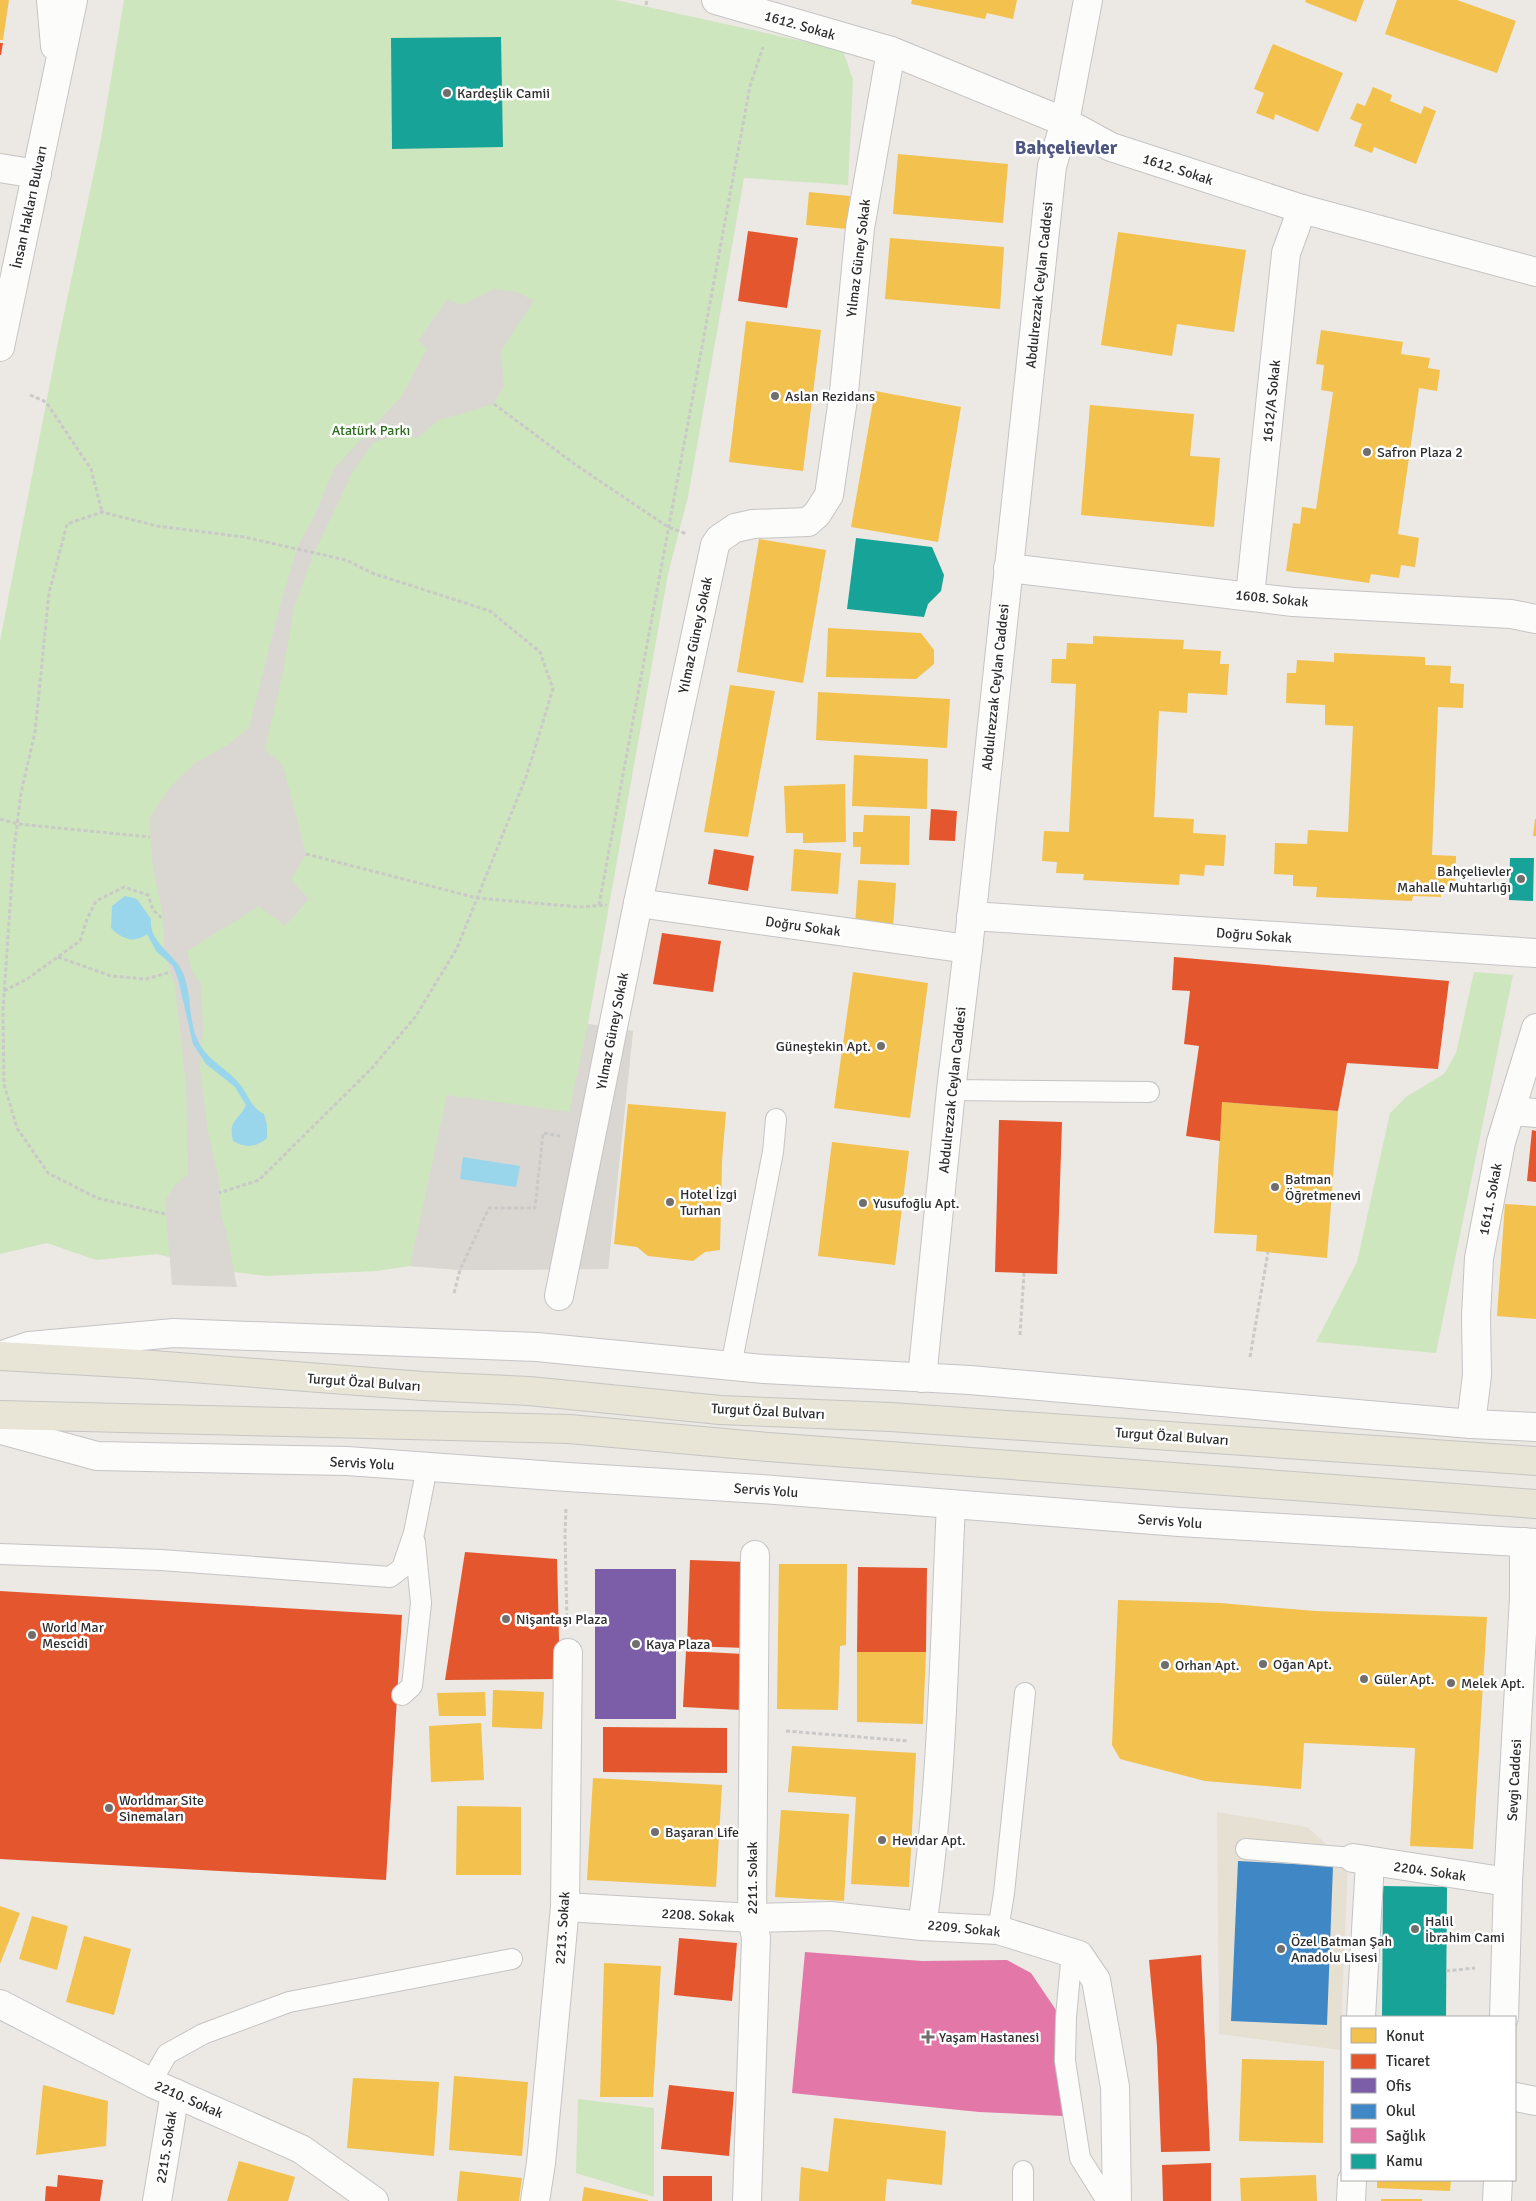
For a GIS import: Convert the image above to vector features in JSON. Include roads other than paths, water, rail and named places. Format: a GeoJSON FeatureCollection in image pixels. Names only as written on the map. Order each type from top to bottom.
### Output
{"type":"FeatureCollection","features":[{"type":"Feature","properties":{"kind":"main road","name":"Turgut Özal Bulvarı"},"geometry":{"type":"LineString","coordinates":[[0,1356],[140,1364],[423,1386],[529,1391],[720,1410],[891,1417],[1536,1461]]}},
{"type":"Feature","properties":{"kind":"main road"},"geometry":{"type":"LineString","coordinates":[[0,1415],[568,1429],[768,1448],[1536,1504]]}},
{"type":"Feature","properties":{"kind":"street"},"geometry":{"type":"LineString","coordinates":[[51,0],[57,68]]}},
{"type":"Feature","properties":{"kind":"street"},"geometry":{"type":"LineString","coordinates":[[57,68],[73,0]]}},
{"type":"Feature","properties":{"kind":"street","name":"1612. Sokak"},"geometry":{"type":"LineString","coordinates":[[716,0],[891,51],[1065,122],[1112,147],[1302,209],[1536,272]]}},
{"type":"Feature","properties":{"kind":"street","name":"Abdulrezzak Ceylan Caddesi"},"geometry":{"type":"LineString","coordinates":[[922,1378],[951,1090],[968,949],[1052,166],[1065,122],[1088,0]]}},
{"type":"Feature","properties":{"kind":"street","name":"Yılmaz Güney Sokak"},"geometry":{"type":"LineString","coordinates":[[559,1296],[638,903],[715,545],[719,539],[735,528],[753,524],[808,522],[817,514],[830,495],[844,392],[860,228],[891,51]]}},
{"type":"Feature","properties":{"kind":"street","name":"İnsan Hakları Bulvarı"},"geometry":{"type":"LineString","coordinates":[[0,347],[37,174],[57,68]]}},
{"type":"Feature","properties":{"kind":"street"},"geometry":{"type":"LineString","coordinates":[[0,168],[37,174]]}},
{"type":"Feature","properties":{"kind":"street","name":"1612/A Sokak"},"geometry":{"type":"LineString","coordinates":[[1250,596],[1286,253],[1302,209]]}},
{"type":"Feature","properties":{"kind":"street","name":"1608. Sokak"},"geometry":{"type":"LineString","coordinates":[[1008,568],[1293,602],[1511,614],[1536,619]]}},
{"type":"Feature","properties":{"kind":"street","name":"Doğru Sokak"},"geometry":{"type":"LineString","coordinates":[[638,903],[968,949]]}},
{"type":"Feature","properties":{"kind":"street","name":"Doğru Sokak"},"geometry":{"type":"LineString","coordinates":[[971,916],[1536,953]]}},
{"type":"Feature","properties":{"kind":"street","name":"1611. Sokak"},"geometry":{"type":"LineString","coordinates":[[1471,1424],[1477,1375],[1476,1316],[1479,1258],[1501,1142],[1524,1112],[1536,1028]]}},
{"type":"Feature","properties":{"kind":"street"},"geometry":{"type":"LineString","coordinates":[[0,1356],[29,1346],[174,1333],[537,1347],[731,1366],[922,1378],[1471,1424],[1536,1427]]}},
{"type":"Feature","properties":{"kind":"street","name":"Servis Yolu"},"geometry":{"type":"LineString","coordinates":[[0,1428],[97,1456],[347,1461],[568,1478],[761,1489],[1169,1521],[1530,1542]]}},
{"type":"Feature","properties":{"kind":"street","name":"2209. Sokak"},"geometry":{"type":"LineString","coordinates":[[951,1505],[939,1744],[930,1875],[922,1926],[998,1930],[1072,1952],[1079,1955],[1088,1967],[1096,1980],[1115,2087],[1116,2201]]}},
{"type":"Feature","properties":{"kind":"street","name":"Sevgi Caddesi"},"geometry":{"type":"LineString","coordinates":[[1504,2016],[1508,1882],[1524,1598],[1530,1542]]}},
{"type":"Feature","properties":{"kind":"street","name":"2211. Sokak"},"geometry":{"type":"LineString","coordinates":[[747,2201],[756,1938],[752,1918],[755,1555]]}},
{"type":"Feature","properties":{"kind":"street","name":"2213. Sokak"},"geometry":{"type":"LineString","coordinates":[[534,2201],[541,2163],[565,1907],[568,1653]]}},
{"type":"Feature","properties":{"kind":"street"},"geometry":{"type":"LineString","coordinates":[[1361,1860],[1361,2016]]}},
{"type":"Feature","properties":{"kind":"street","name":"2204. Sokak"},"geometry":{"type":"LineString","coordinates":[[1361,1860],[1508,1882]]}},
{"type":"Feature","properties":{"kind":"street","name":"2208. Sokak"},"geometry":{"type":"LineString","coordinates":[[565,1907],[752,1918],[830,1916],[922,1926]]}},
{"type":"Feature","properties":{"kind":"street","name":"2210. Sokak"},"geometry":{"type":"LineString","coordinates":[[0,2004],[163,2088],[301,2149],[374,2201]]}},
{"type":"Feature","properties":{"kind":"street","name":"2215. Sokak"},"geometry":{"type":"LineString","coordinates":[[157,2201],[163,2088]]}},
{"type":"Feature","properties":{"kind":"street"},"geometry":{"type":"LineString","coordinates":[[1516,2097],[1536,2102]]}},
{"type":"Feature","properties":{"kind":"street"},"geometry":{"type":"LineString","coordinates":[[1351,2201],[1352,2181]]}},
{"type":"Feature","properties":{"kind":"street"},"geometry":{"type":"LineString","coordinates":[[1497,2201],[1498,2181]]}},
{"type":"Feature","properties":{"kind":"lane"},"geometry":{"type":"LineString","coordinates":[[951,1090],[1149,1092]]}},
{"type":"Feature","properties":{"kind":"lane"},"geometry":{"type":"LineString","coordinates":[[731,1366],[774,1152],[776,1119]]}},
{"type":"Feature","properties":{"kind":"lane"},"geometry":{"type":"LineString","coordinates":[[0,1554],[161,1560],[390,1577],[402,1568],[414,1533],[427,1467]]}},
{"type":"Feature","properties":{"kind":"lane"},"geometry":{"type":"LineString","coordinates":[[402,1695],[412,1686],[421,1604],[414,1533]]}},
{"type":"Feature","properties":{"kind":"lane"},"geometry":{"type":"LineString","coordinates":[[998,1930],[1004,1893],[1025,1693]]}},
{"type":"Feature","properties":{"kind":"lane"},"geometry":{"type":"LineString","coordinates":[[1246,1849],[1361,1860]]}},
{"type":"Feature","properties":{"kind":"lane"},"geometry":{"type":"LineString","coordinates":[[1072,1952],[1066,2017],[1065,2061],[1080,2158],[1107,2201]]}},
{"type":"Feature","properties":{"kind":"lane"},"geometry":{"type":"LineString","coordinates":[[163,2088],[167,2054],[203,2034],[289,2002],[512,1959]]}},
{"type":"Feature","properties":{"kind":"lane"},"geometry":{"type":"LineString","coordinates":[[1023,2171],[1023,2201]]}},
{"type":"Feature","properties":{"kind":"water"},"geometry":{"type":"Polygon","coordinates":[[[125,896],[137,899],[151,919],[153,934],[180,967],[187,985],[192,1023],[202,1048],[238,1082],[255,1108],[264,1114],[267,1125],[267,1138],[259,1144],[246,1146],[233,1141],[233,1124],[246,1105],[235,1087],[206,1064],[193,1044],[178,979],[173,966],[156,951],[147,934],[137,939],[128,939],[119,935],[111,928],[112,906],[125,896]]]}},
{"type":"Feature","properties":{"kind":"water"},"geometry":{"type":"Polygon","coordinates":[[[463,1157],[520,1166],[516,1187],[460,1179],[463,1157]]]}},
{"type":"Feature","properties":{"kind":"place","name":"Kardeşlik Camii"},"geometry":{"type":"Point","coordinates":[447,93]}},
{"type":"Feature","properties":{"kind":"place","name":"Aslan Rezidans"},"geometry":{"type":"Point","coordinates":[775,396]}},
{"type":"Feature","properties":{"kind":"place","name":"Safron Plaza 2"},"geometry":{"type":"Point","coordinates":[1367,452]}},
{"type":"Feature","properties":{"kind":"place","name":"Bahçelievler Mahalle Muhtarlığı"},"geometry":{"type":"Point","coordinates":[1521,879]}},
{"type":"Feature","properties":{"kind":"place","name":"Güneştekin Apt."},"geometry":{"type":"Point","coordinates":[881,1046]}},
{"type":"Feature","properties":{"kind":"place","name":"Batman Öğretmenevi"},"geometry":{"type":"Point","coordinates":[1275,1187]}},
{"type":"Feature","properties":{"kind":"place","name":"Hotel İzgi Turhan"},"geometry":{"type":"Point","coordinates":[670,1202]}},
{"type":"Feature","properties":{"kind":"place","name":"Yusufoğlu Apt."},"geometry":{"type":"Point","coordinates":[863,1203]}},
{"type":"Feature","properties":{"kind":"place","name":"Nişantaşı Plaza"},"geometry":{"type":"Point","coordinates":[506,1619]}},
{"type":"Feature","properties":{"kind":"place","name":"World Mar Mescidi"},"geometry":{"type":"Point","coordinates":[32,1635]}},
{"type":"Feature","properties":{"kind":"place","name":"Kaya Plaza"},"geometry":{"type":"Point","coordinates":[636,1644]}},
{"type":"Feature","properties":{"kind":"place","name":"Oğan Apt."},"geometry":{"type":"Point","coordinates":[1263,1664]}},
{"type":"Feature","properties":{"kind":"place","name":"Orhan Apt."},"geometry":{"type":"Point","coordinates":[1165,1665]}},
{"type":"Feature","properties":{"kind":"place","name":"Güler Apt."},"geometry":{"type":"Point","coordinates":[1364,1679]}},
{"type":"Feature","properties":{"kind":"place","name":"Melek Apt."},"geometry":{"type":"Point","coordinates":[1451,1683]}},
{"type":"Feature","properties":{"kind":"place","name":"Worldmar Site Sinemaları"},"geometry":{"type":"Point","coordinates":[109,1808]}},
{"type":"Feature","properties":{"kind":"place","name":"Başaran Life"},"geometry":{"type":"Point","coordinates":[655,1832]}},
{"type":"Feature","properties":{"kind":"place","name":"Hevidar Apt."},"geometry":{"type":"Point","coordinates":[882,1840]}},
{"type":"Feature","properties":{"kind":"place","name":"Halil İbrahim Cami"},"geometry":{"type":"Point","coordinates":[1415,1929]}},
{"type":"Feature","properties":{"kind":"place","name":"Özel Batman Şah Anadolu Lisesi"},"geometry":{"type":"Point","coordinates":[1281,1949]}},
{"type":"Feature","properties":{"kind":"place","name":"Yaşam Hastanesi"},"geometry":{"type":"Point","coordinates":[928,2037]}},
{"type":"Feature","properties":{"kind":"district","name":"Bahçelievler"},"geometry":{"type":"Point","coordinates":[1066,147]}},
{"type":"Feature","properties":{"kind":"park label","name":"Atatürk Parkı"},"geometry":{"type":"Point","coordinates":[371,430]}}]}
